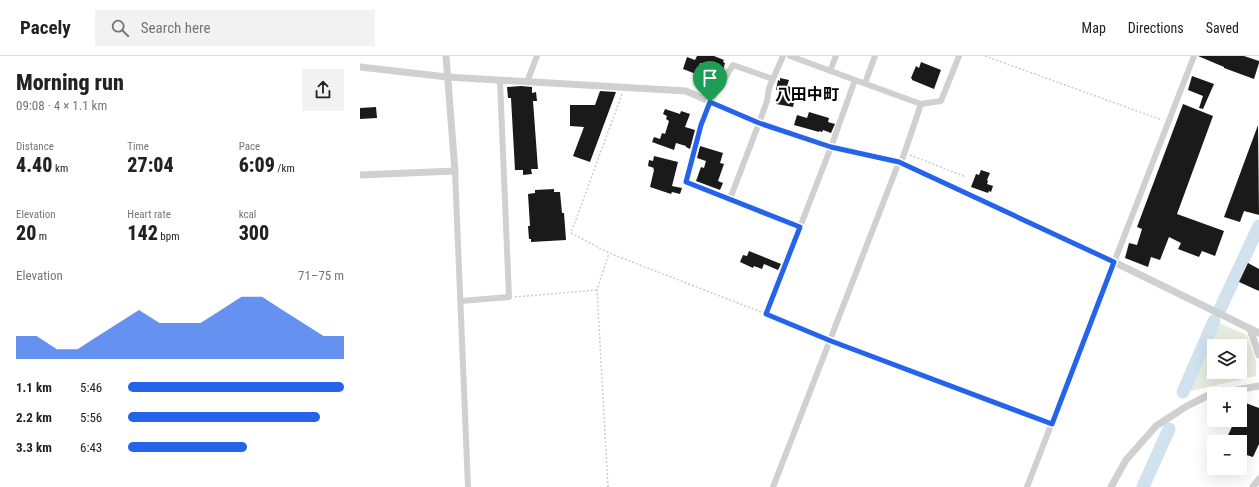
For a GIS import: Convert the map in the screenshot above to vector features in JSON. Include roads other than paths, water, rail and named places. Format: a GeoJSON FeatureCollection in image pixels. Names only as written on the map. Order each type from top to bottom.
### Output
{"type":"FeatureCollection","features":[{"type":"Feature","properties":{"kind":"street"},"geometry":{"type":"LineString","coordinates":[[446,56],[455,171],[468,487]]}},
{"type":"Feature","properties":{"kind":"street"},"geometry":{"type":"LineString","coordinates":[[527,82],[538,56]]}},
{"type":"Feature","properties":{"kind":"street"},"geometry":{"type":"LineString","coordinates":[[730,200],[767,101],[769,88],[783,56]]}},
{"type":"Feature","properties":{"kind":"street"},"geometry":{"type":"LineString","coordinates":[[790,56],[921,104],[941,101],[959,56]]}},
{"type":"Feature","properties":{"kind":"street"},"geometry":{"type":"LineString","coordinates":[[830,71],[836,56]]}},
{"type":"Feature","properties":{"kind":"street"},"geometry":{"type":"LineString","coordinates":[[865,83],[875,56]]}},
{"type":"Feature","properties":{"kind":"street"},"geometry":{"type":"LineString","coordinates":[[1027,487],[1194,56]]}},
{"type":"Feature","properties":{"kind":"street"},"geometry":{"type":"LineString","coordinates":[[773,79],[733,65],[710,102],[701,125],[686,182],[800,227]]}},
{"type":"Feature","properties":{"kind":"street"},"geometry":{"type":"LineString","coordinates":[[360,67],[500,81],[686,91],[759,123],[831,147],[900,163],[1114,262],[1259,333]]}},
{"type":"Feature","properties":{"kind":"street"},"geometry":{"type":"LineString","coordinates":[[855,80],[831,147],[766,314],[831,341],[1052,424]]}},
{"type":"Feature","properties":{"kind":"street"},"geometry":{"type":"LineString","coordinates":[[461,301],[509,297],[500,81]]}},
{"type":"Feature","properties":{"kind":"street"},"geometry":{"type":"LineString","coordinates":[[774,487],[904,153],[921,104]]}},
{"type":"Feature","properties":{"kind":"street"},"geometry":{"type":"LineString","coordinates":[[360,175],[455,171]]}},
{"type":"Feature","properties":{"kind":"street"},"geometry":{"type":"LineString","coordinates":[[1250,329],[1259,355]]}},
{"type":"Feature","properties":{"kind":"street"},"geometry":{"type":"LineString","coordinates":[[1247,388],[1259,386]]}},
{"type":"Feature","properties":{"kind":"street"},"geometry":{"type":"LineString","coordinates":[[1110,487],[1126,460],[1156,426],[1207,396]]}},
{"type":"Feature","properties":{"kind":"street"},"geometry":{"type":"LineString","coordinates":[[1253,487],[1259,479]]}},
{"type":"Feature","properties":{"kind":"waterway"},"geometry":{"type":"LineString","coordinates":[[1220,309],[1259,226]]}},
{"type":"Feature","properties":{"kind":"waterway"},"geometry":{"type":"LineString","coordinates":[[1183,392],[1214,321]]}},
{"type":"Feature","properties":{"kind":"waterway"},"geometry":{"type":"LineString","coordinates":[[1143,487],[1169,429]]}},
{"type":"Feature","properties":{"kind":"district","name":"八田中町"},"geometry":{"type":"Point","coordinates":[807,94]}}]}
